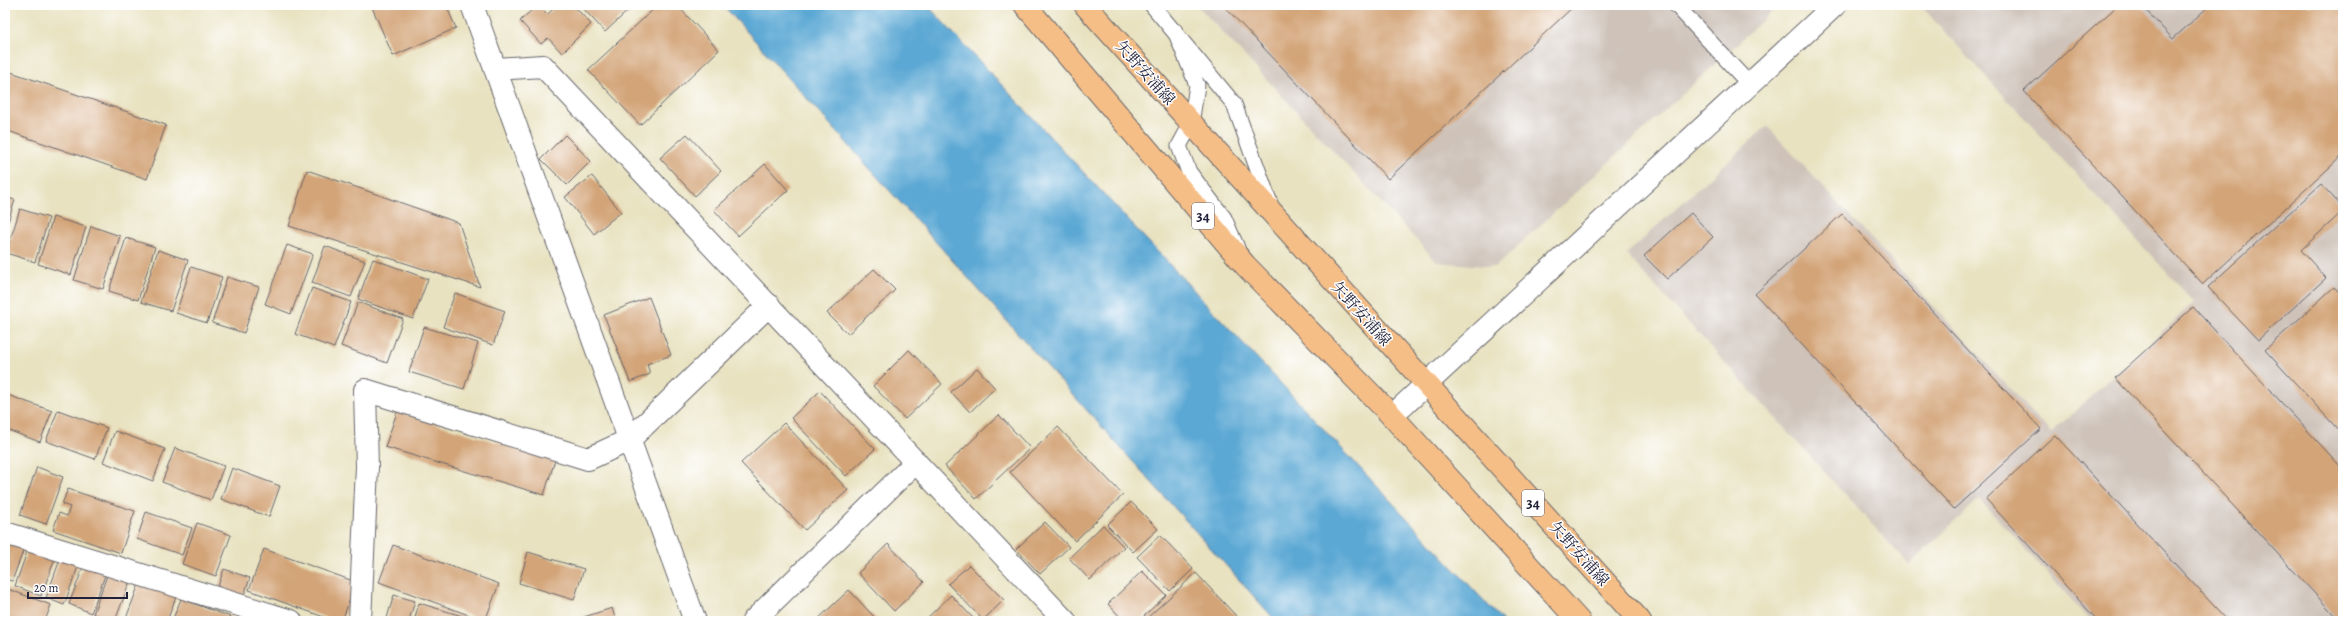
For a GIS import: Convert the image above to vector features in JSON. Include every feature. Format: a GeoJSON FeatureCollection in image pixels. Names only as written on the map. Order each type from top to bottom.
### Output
{"type":"FeatureCollection","features":[{"type":"Feature","properties":{"kind":"main road","name":"34"},"geometry":{"type":"LineString","coordinates":[[1025,5],[1245,265],[1392,416],[1579,621]]}},
{"type":"Feature","properties":{"kind":"main road","name":"矢野安浦線"},"geometry":{"type":"LineString","coordinates":[[1084,5],[1425,385],[1640,621]]}},
{"type":"Feature","properties":{"kind":"street"},"geometry":{"type":"LineString","coordinates":[[472,5],[695,621]]}},
{"type":"Feature","properties":{"kind":"street"},"geometry":{"type":"LineString","coordinates":[[1392,416],[1835,5]]}},
{"type":"Feature","properties":{"kind":"street"},"geometry":{"type":"LineString","coordinates":[[495,69],[543,66],[916,462],[1054,617]]}},
{"type":"Feature","properties":{"kind":"street"},"geometry":{"type":"LineString","coordinates":[[360,621],[367,467],[365,390],[588,459],[629,440],[769,305]]}},
{"type":"Feature","properties":{"kind":"street"},"geometry":{"type":"LineString","coordinates":[[753,621],[916,462]]}},
{"type":"Feature","properties":{"kind":"street"},"geometry":{"type":"LineString","coordinates":[[5,532],[292,621]]}},
{"type":"Feature","properties":{"kind":"lane"},"geometry":{"type":"LineString","coordinates":[[1152,5],[1234,104],[1274,217]]}},
{"type":"Feature","properties":{"kind":"lane"},"geometry":{"type":"LineString","coordinates":[[1676,5],[1749,84]]}},
{"type":"Feature","properties":{"kind":"lane"},"geometry":{"type":"LineString","coordinates":[[1175,31],[1197,86],[1191,124],[1179,146],[1189,172],[1224,218],[1245,265]]}},
{"type":"Feature","properties":{"kind":"shaded area"},"geometry":{"type":"Polygon","coordinates":[[[1197,5],[1779,5],[1495,267],[1437,262],[1197,5]]]}},
{"type":"Feature","properties":{"kind":"shaded area"},"geometry":{"type":"Polygon","coordinates":[[[1920,5],[2343,5],[2343,621],[2091,621],[1979,499],[1909,565],[1626,254],[1767,126],[2051,433],[2194,302],[1920,5]]]}},
{"type":"Feature","properties":{"kind":"water"},"geometry":{"type":"Polygon","coordinates":[[[723,5],[927,5],[1503,621],[1276,621],[723,5]]]}},
{"type":"Feature","properties":{"kind":"building"},"geometry":{"type":"Polygon","coordinates":[[[371,5],[446,5],[456,28],[393,56],[371,5]]]}},
{"type":"Feature","properties":{"kind":"building"},"geometry":{"type":"Polygon","coordinates":[[[537,5],[547,15],[557,5],[573,5],[591,24],[562,53],[548,38],[541,44],[520,21],[537,5]]]}},
{"type":"Feature","properties":{"kind":"building"},"geometry":{"type":"Polygon","coordinates":[[[580,5],[634,5],[605,32],[580,5]]]}},
{"type":"Feature","properties":{"kind":"building"},"geometry":{"type":"Polygon","coordinates":[[[658,5],[677,5],[719,50],[640,125],[588,70],[658,5]]]}},
{"type":"Feature","properties":{"kind":"building"},"geometry":{"type":"Polygon","coordinates":[[[1223,5],[1575,5],[1388,179],[1223,5]]]}},
{"type":"Feature","properties":{"kind":"building"},"geometry":{"type":"Polygon","coordinates":[[[2118,5],[2141,5],[2173,39],[2210,5],[2343,5],[2343,155],[2203,284],[2024,91],[2118,5]]]}},
{"type":"Feature","properties":{"kind":"building"},"geometry":{"type":"Polygon","coordinates":[[[5,70],[166,125],[147,179],[5,130],[5,70]]]}},
{"type":"Feature","properties":{"kind":"building"},"geometry":{"type":"Polygon","coordinates":[[[687,134],[721,171],[695,196],[660,158],[687,134]]]}},
{"type":"Feature","properties":{"kind":"building"},"geometry":{"type":"Polygon","coordinates":[[[565,135],[591,161],[567,185],[541,159],[565,135]]]}},
{"type":"Feature","properties":{"kind":"building"},"geometry":{"type":"Polygon","coordinates":[[[765,164],[788,190],[738,236],[714,210],[765,164]]]}},
{"type":"Feature","properties":{"kind":"building"},"geometry":{"type":"Polygon","coordinates":[[[307,170],[459,223],[480,287],[289,226],[307,170]]]}},
{"type":"Feature","properties":{"kind":"building"},"geometry":{"type":"Polygon","coordinates":[[[592,176],[621,212],[594,234],[565,197],[592,176]]]}},
{"type":"Feature","properties":{"kind":"building"},"geometry":{"type":"Polygon","coordinates":[[[2321,184],[2343,208],[2343,211],[2301,250],[2326,278],[2258,340],[2208,287],[2321,184]]]}},
{"type":"Feature","properties":{"kind":"building"},"geometry":{"type":"Polygon","coordinates":[[[5,197],[15,200],[5,231],[5,197]]]}},
{"type":"Feature","properties":{"kind":"building"},"geometry":{"type":"Polygon","coordinates":[[[20,209],[49,218],[35,262],[6,253],[20,209]]]}},
{"type":"Feature","properties":{"kind":"building"},"geometry":{"type":"Polygon","coordinates":[[[1691,213],[1713,237],[1667,279],[1644,256],[1691,213]]]}},
{"type":"Feature","properties":{"kind":"building"},"geometry":{"type":"Polygon","coordinates":[[[1842,214],[2041,429],[1954,509],[1755,294],[1842,214]]]}},
{"type":"Feature","properties":{"kind":"building"},"geometry":{"type":"Polygon","coordinates":[[[53,217],[86,227],[71,275],[38,264],[53,217]]]}},
{"type":"Feature","properties":{"kind":"building"},"geometry":{"type":"Polygon","coordinates":[[[91,226],[120,236],[103,289],[74,280],[91,226]]]}},
{"type":"Feature","properties":{"kind":"building"},"geometry":{"type":"Polygon","coordinates":[[[126,238],[155,247],[138,300],[109,291],[126,238]]]}},
{"type":"Feature","properties":{"kind":"building"},"geometry":{"type":"Polygon","coordinates":[[[287,245],[313,254],[291,314],[265,304],[287,245]]]}},
{"type":"Feature","properties":{"kind":"building"},"geometry":{"type":"Polygon","coordinates":[[[325,246],[365,261],[351,297],[312,283],[325,246]]]}},
{"type":"Feature","properties":{"kind":"building"},"geometry":{"type":"Polygon","coordinates":[[[158,250],[188,260],[171,311],[141,302],[158,250]]]}},
{"type":"Feature","properties":{"kind":"building"},"geometry":{"type":"Polygon","coordinates":[[[373,259],[428,279],[413,319],[358,299],[373,259]]]}},
{"type":"Feature","properties":{"kind":"building"},"geometry":{"type":"Polygon","coordinates":[[[191,267],[222,277],[207,323],[176,313],[191,267]]]}},
{"type":"Feature","properties":{"kind":"building"},"geometry":{"type":"Polygon","coordinates":[[[874,269],[895,290],[848,334],[827,313],[874,269]]]}},
{"type":"Feature","properties":{"kind":"building"},"geometry":{"type":"Polygon","coordinates":[[[227,277],[259,287],[244,333],[212,323],[227,277]]]}},
{"type":"Feature","properties":{"kind":"building"},"geometry":{"type":"Polygon","coordinates":[[[2334,287],[2343,296],[2343,435],[2265,350],[2334,287]]]}},
{"type":"Feature","properties":{"kind":"building"},"geometry":{"type":"Polygon","coordinates":[[[312,288],[351,302],[334,348],[295,334],[312,288]]]}},
{"type":"Feature","properties":{"kind":"building"},"geometry":{"type":"Polygon","coordinates":[[[455,293],[505,311],[493,345],[443,327],[455,293]]]}},
{"type":"Feature","properties":{"kind":"building"},"geometry":{"type":"Polygon","coordinates":[[[649,297],[671,355],[647,364],[650,374],[630,382],[604,315],[649,297]]]}},
{"type":"Feature","properties":{"kind":"building"},"geometry":{"type":"Polygon","coordinates":[[[358,302],[403,319],[387,363],[341,346],[358,302]]]}},
{"type":"Feature","properties":{"kind":"building"},"geometry":{"type":"Polygon","coordinates":[[[2193,307],[2343,469],[2343,621],[2340,621],[2115,378],[2193,307]]]}},
{"type":"Feature","properties":{"kind":"building"},"geometry":{"type":"Polygon","coordinates":[[[424,327],[478,343],[464,389],[409,372],[424,327]]]}},
{"type":"Feature","properties":{"kind":"building"},"geometry":{"type":"Polygon","coordinates":[[[909,350],[942,384],[905,419],[873,386],[909,350]]]}},
{"type":"Feature","properties":{"kind":"building"},"geometry":{"type":"Polygon","coordinates":[[[977,368],[995,388],[970,412],[951,392],[977,368]]]}},
{"type":"Feature","properties":{"kind":"building"},"geometry":{"type":"Polygon","coordinates":[[[820,391],[875,449],[846,476],[791,418],[820,391]]]}},
{"type":"Feature","properties":{"kind":"building"},"geometry":{"type":"Polygon","coordinates":[[[5,394],[52,411],[40,442],[5,429],[5,394]]]}},
{"type":"Feature","properties":{"kind":"building"},"geometry":{"type":"Polygon","coordinates":[[[58,410],[107,428],[95,459],[46,441],[58,410]]]}},
{"type":"Feature","properties":{"kind":"building"},"geometry":{"type":"Polygon","coordinates":[[[397,412],[555,460],[544,495],[385,447],[397,412]]]}},
{"type":"Feature","properties":{"kind":"building"},"geometry":{"type":"Polygon","coordinates":[[[999,415],[1030,448],[976,499],[945,466],[999,415]]]}},
{"type":"Feature","properties":{"kind":"building"},"geometry":{"type":"Polygon","coordinates":[[[784,423],[848,490],[805,530],[741,463],[784,423]]]}},
{"type":"Feature","properties":{"kind":"building"},"geometry":{"type":"Polygon","coordinates":[[[1058,427],[1123,495],[1075,541],[1010,472],[1058,427]]]}},
{"type":"Feature","properties":{"kind":"building"},"geometry":{"type":"Polygon","coordinates":[[[115,431],[165,449],[153,481],[103,462],[115,431]]]}},
{"type":"Feature","properties":{"kind":"building"},"geometry":{"type":"Polygon","coordinates":[[[2055,435],[2228,621],[2098,621],[1986,499],[2055,435]]]}},
{"type":"Feature","properties":{"kind":"building"},"geometry":{"type":"Polygon","coordinates":[[[175,448],[224,466],[211,500],[162,482],[175,448]]]}},
{"type":"Feature","properties":{"kind":"building"},"geometry":{"type":"Polygon","coordinates":[[[37,467],[63,477],[46,524],[20,515],[37,467]]]}},
{"type":"Feature","properties":{"kind":"building"},"geometry":{"type":"Polygon","coordinates":[[[232,468],[280,486],[269,517],[221,499],[232,468]]]}},
{"type":"Feature","properties":{"kind":"building"},"geometry":{"type":"Polygon","coordinates":[[[68,489],[135,511],[121,553],[53,530],[59,513],[67,516],[70,507],[62,504],[68,489]]]}},
{"type":"Feature","properties":{"kind":"building"},"geometry":{"type":"Polygon","coordinates":[[[1131,502],[1158,529],[1133,552],[1107,525],[1131,502]]]}},
{"type":"Feature","properties":{"kind":"building"},"geometry":{"type":"Polygon","coordinates":[[[146,512],[192,528],[182,555],[137,539],[146,512]]]}},
{"type":"Feature","properties":{"kind":"building"},"geometry":{"type":"Polygon","coordinates":[[[1045,522],[1069,547],[1040,574],[1016,549],[1045,522]]]}},
{"type":"Feature","properties":{"kind":"building"},"geometry":{"type":"Polygon","coordinates":[[[197,523],[231,535],[216,576],[182,564],[197,523]]]}},
{"type":"Feature","properties":{"kind":"building"},"geometry":{"type":"Polygon","coordinates":[[[1103,525],[1124,547],[1090,580],[1069,558],[1103,525]]]}},
{"type":"Feature","properties":{"kind":"building"},"geometry":{"type":"Polygon","coordinates":[[[1160,535],[1193,569],[1170,591],[1137,557],[1160,535]]]}},
{"type":"Feature","properties":{"kind":"building"},"geometry":{"type":"Polygon","coordinates":[[[5,539],[25,546],[12,581],[5,579],[5,539]]]}},
{"type":"Feature","properties":{"kind":"building"},"geometry":{"type":"Polygon","coordinates":[[[888,544],[924,582],[894,611],[858,573],[888,544]]]}},
{"type":"Feature","properties":{"kind":"building"},"geometry":{"type":"Polygon","coordinates":[[[393,545],[499,584],[485,621],[379,582],[393,545]]]}},
{"type":"Feature","properties":{"kind":"building"},"geometry":{"type":"Polygon","coordinates":[[[29,546],[56,556],[41,596],[15,586],[29,546]]]}},
{"type":"Feature","properties":{"kind":"building"},"geometry":{"type":"Polygon","coordinates":[[[264,549],[356,582],[342,621],[335,621],[249,590],[264,549]]]}},
{"type":"Feature","properties":{"kind":"building"},"geometry":{"type":"Polygon","coordinates":[[[528,552],[584,569],[574,600],[519,583],[528,552]]]}},
{"type":"Feature","properties":{"kind":"building"},"geometry":{"type":"Polygon","coordinates":[[[62,554],[80,561],[64,605],[46,598],[62,554]]]}},
{"type":"Feature","properties":{"kind":"building"},"geometry":{"type":"Polygon","coordinates":[[[84,565],[106,573],[91,613],[69,604],[84,565]]]}},
{"type":"Feature","properties":{"kind":"building"},"geometry":{"type":"Polygon","coordinates":[[[969,565],[1004,600],[983,620],[948,584],[969,565]]]}},
{"type":"Feature","properties":{"kind":"building"},"geometry":{"type":"Polygon","coordinates":[[[224,569],[250,578],[243,598],[217,589],[224,569]]]}},
{"type":"Feature","properties":{"kind":"building"},"geometry":{"type":"Polygon","coordinates":[[[1142,571],[1166,595],[1139,621],[1124,621],[1108,604],[1142,571]]]}},
{"type":"Feature","properties":{"kind":"building"},"geometry":{"type":"Polygon","coordinates":[[[108,573],[130,581],[115,621],[93,614],[108,573]]]}},
{"type":"Feature","properties":{"kind":"building"},"geometry":{"type":"Polygon","coordinates":[[[1196,573],[1238,618],[1235,621],[1148,621],[1146,619],[1196,573]]]}},
{"type":"Feature","properties":{"kind":"building"},"geometry":{"type":"Polygon","coordinates":[[[139,584],[176,597],[167,621],[125,621],[139,584]]]}},
{"type":"Feature","properties":{"kind":"building"},"geometry":{"type":"Polygon","coordinates":[[[5,588],[51,605],[45,621],[5,621],[5,588]]]}},
{"type":"Feature","properties":{"kind":"building"},"geometry":{"type":"Polygon","coordinates":[[[849,590],[878,621],[816,621],[849,590]]]}},
{"type":"Feature","properties":{"kind":"building"},"geometry":{"type":"Polygon","coordinates":[[[394,595],[415,601],[409,621],[386,621],[394,595]]]}},
{"type":"Feature","properties":{"kind":"building"},"geometry":{"type":"Polygon","coordinates":[[[951,595],[976,621],[925,620],[951,595]]]}},
{"type":"Feature","properties":{"kind":"building"},"geometry":{"type":"Polygon","coordinates":[[[181,599],[231,617],[230,621],[172,621],[181,599]]]}},
{"type":"Feature","properties":{"kind":"building"},"geometry":{"type":"Polygon","coordinates":[[[419,603],[472,619],[472,621],[414,621],[419,603]]]}},
{"type":"Feature","properties":{"kind":"building"},"geometry":{"type":"Polygon","coordinates":[[[612,608],[616,621],[578,621],[578,619],[612,608]]]}}]}
